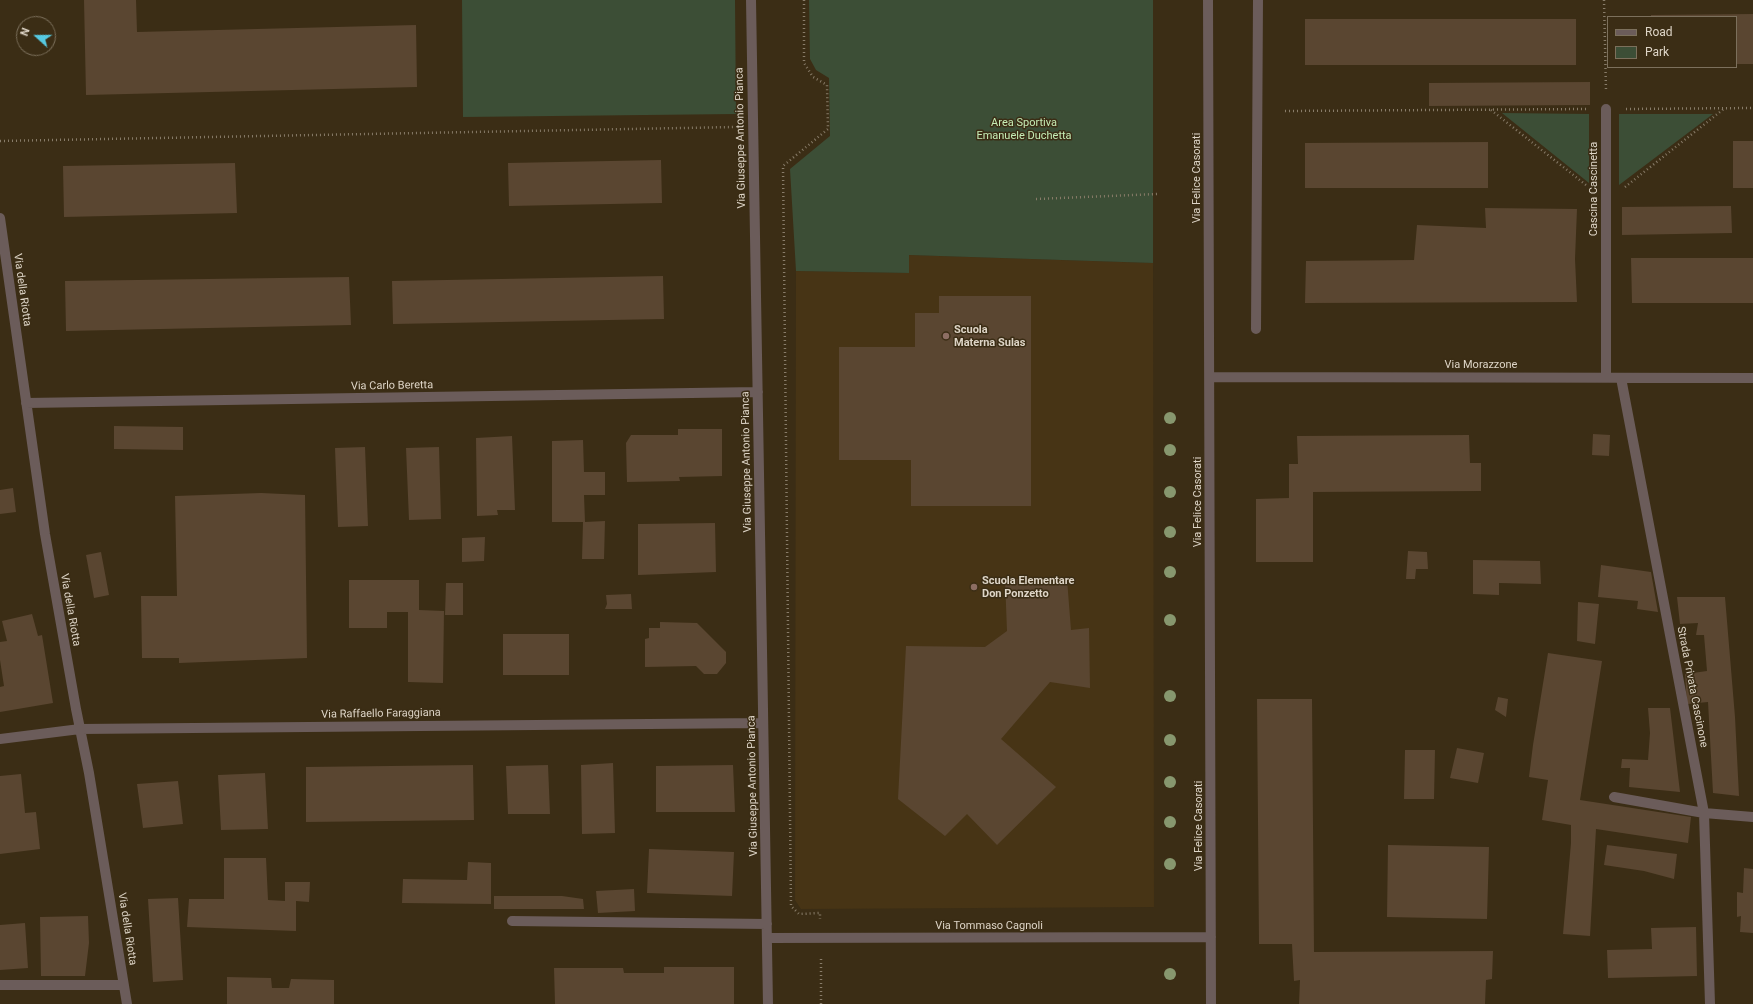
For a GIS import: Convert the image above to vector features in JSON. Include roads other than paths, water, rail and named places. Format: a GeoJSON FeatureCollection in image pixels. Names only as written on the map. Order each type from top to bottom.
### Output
{"type":"FeatureCollection","features":[{"type":"Feature","properties":{"kind":"street","name":"Via Giuseppe Antonio Pianca"},"geometry":{"type":"LineString","coordinates":[[751,0],[768,1004]]}},
{"type":"Feature","properties":{"kind":"street","name":"Via Felice Casorati"},"geometry":{"type":"LineString","coordinates":[[1208,0],[1211,1004]]}},
{"type":"Feature","properties":{"kind":"street"},"geometry":{"type":"LineString","coordinates":[[1256,329],[1258,0]]}},
{"type":"Feature","properties":{"kind":"street","name":"Cascina Cascinetta"},"geometry":{"type":"LineString","coordinates":[[1606,109],[1606,378]]}},
{"type":"Feature","properties":{"kind":"street","name":"Via della Riotta"},"geometry":{"type":"LineString","coordinates":[[0,218],[45,534],[89,773],[127,1004]]}},
{"type":"Feature","properties":{"kind":"street","name":"Via Morazzone"},"geometry":{"type":"LineString","coordinates":[[1210,377],[1753,378]]}},
{"type":"Feature","properties":{"kind":"street","name":"Strada Privata Cascinone"},"geometry":{"type":"LineString","coordinates":[[1621,378],[1704,813],[1710,1004]]}},
{"type":"Feature","properties":{"kind":"street","name":"Via Carlo Beretta"},"geometry":{"type":"LineString","coordinates":[[26,403],[758,392]]}},
{"type":"Feature","properties":{"kind":"street","name":"Via Raffaello Faraggiana"},"geometry":{"type":"LineString","coordinates":[[0,739],[80,729],[763,722]]}},
{"type":"Feature","properties":{"kind":"street"},"geometry":{"type":"LineString","coordinates":[[1614,797],[1704,813],[1753,817]]}},
{"type":"Feature","properties":{"kind":"street"},"geometry":{"type":"LineString","coordinates":[[512,921],[767,924]]}},
{"type":"Feature","properties":{"kind":"street","name":"Via Tommaso Cagnoli"},"geometry":{"type":"LineString","coordinates":[[767,938],[1211,937]]}},
{"type":"Feature","properties":{"kind":"street"},"geometry":{"type":"LineString","coordinates":[[0,985],[123,985]]}},
{"type":"Feature","properties":{"kind":"place","name":"Scuola Materna Sulas"},"geometry":{"type":"Point","coordinates":[946,336]}},
{"type":"Feature","properties":{"kind":"place","name":"Scuola Elementare Don Ponzetto"},"geometry":{"type":"Point","coordinates":[974,587]}},
{"type":"Feature","properties":{"kind":"park label","name":"Area Sportiva Emanuele Duchetta"},"geometry":{"type":"Point","coordinates":[1024,129]}}]}
